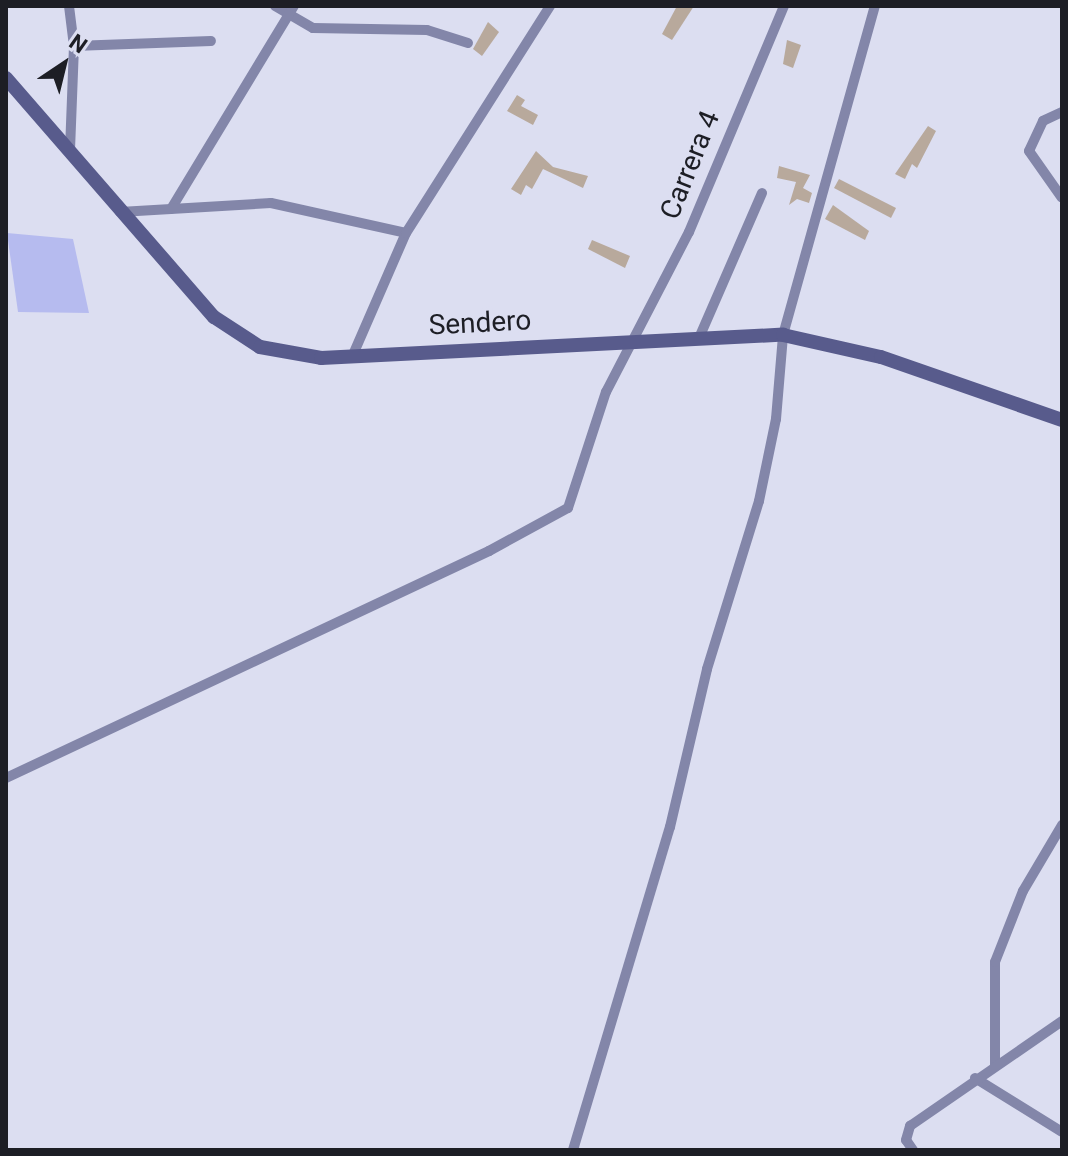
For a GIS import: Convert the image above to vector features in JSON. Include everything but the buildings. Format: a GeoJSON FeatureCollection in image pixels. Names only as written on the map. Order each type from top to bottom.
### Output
{"type":"FeatureCollection","features":[{"type":"Feature","properties":{"kind":"main road","name":"Sendero"},"geometry":{"type":"LineString","coordinates":[[6,78],[214,317],[246,340],[298,356],[352,357],[635,340],[783,335],[881,357],[1062,420]]}},
{"type":"Feature","properties":{"kind":"street"},"geometry":{"type":"LineString","coordinates":[[69,6],[74,46],[70,153]]}},
{"type":"Feature","properties":{"kind":"street"},"geometry":{"type":"LineString","coordinates":[[275,6],[291,11],[313,28],[427,30],[468,43]]}},
{"type":"Feature","properties":{"kind":"street"},"geometry":{"type":"LineString","coordinates":[[352,357],[406,233],[550,6]]}},
{"type":"Feature","properties":{"kind":"street","name":"Carrera 4"},"geometry":{"type":"LineString","coordinates":[[6,778],[489,551],[568,508],[606,392],[689,232],[784,6]]}},
{"type":"Feature","properties":{"kind":"street"},"geometry":{"type":"LineString","coordinates":[[573,1150],[670,827],[707,669],[759,501],[776,419],[783,335],[875,6]]}},
{"type":"Feature","properties":{"kind":"street"},"geometry":{"type":"LineString","coordinates":[[171,209],[291,11]]}},
{"type":"Feature","properties":{"kind":"street"},"geometry":{"type":"LineString","coordinates":[[74,46],[211,41]]}},
{"type":"Feature","properties":{"kind":"street"},"geometry":{"type":"LineString","coordinates":[[1062,112],[1043,121],[1029,151],[1062,198]]}},
{"type":"Feature","properties":{"kind":"street"},"geometry":{"type":"LineString","coordinates":[[699,338],[762,193]]}},
{"type":"Feature","properties":{"kind":"street"},"geometry":{"type":"LineString","coordinates":[[120,212],[271,203],[406,233]]}},
{"type":"Feature","properties":{"kind":"street"},"geometry":{"type":"LineString","coordinates":[[995,1065],[995,962],[1023,891],[1062,825]]}},
{"type":"Feature","properties":{"kind":"street"},"geometry":{"type":"LineString","coordinates":[[913,1150],[906,1140],[910,1126],[975,1078],[1062,1021]]}},
{"type":"Feature","properties":{"kind":"street"},"geometry":{"type":"LineString","coordinates":[[975,1078],[1062,1132]]}},
{"type":"Feature","properties":{"kind":"shaded area"},"geometry":{"type":"Polygon","coordinates":[[[7,233],[73,239],[89,313],[18,312],[7,233]]]}}]}
